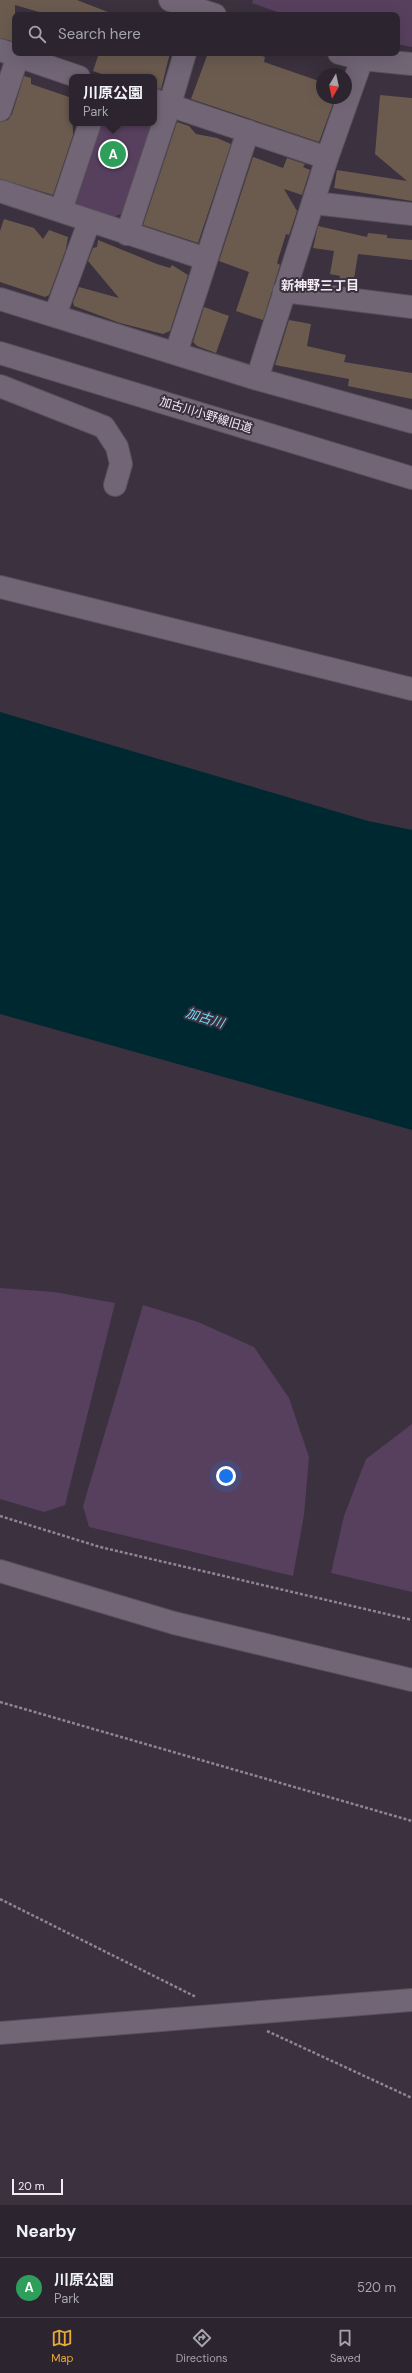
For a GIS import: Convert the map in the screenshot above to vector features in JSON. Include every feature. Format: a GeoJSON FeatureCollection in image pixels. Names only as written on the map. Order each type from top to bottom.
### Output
{"type":"FeatureCollection","features":[{"type":"Feature","properties":{"kind":"street"},"geometry":{"type":"LineString","coordinates":[[170,0],[200,12]]}},
{"type":"Feature","properties":{"kind":"street"},"geometry":{"type":"LineString","coordinates":[[0,110],[9,53]]}},
{"type":"Feature","properties":{"kind":"street"},"geometry":{"type":"LineString","coordinates":[[18,56],[70,74]]}},
{"type":"Feature","properties":{"kind":"street"},"geometry":{"type":"LineString","coordinates":[[157,121],[162,102],[184,56]]}},
{"type":"Feature","properties":{"kind":"street"},"geometry":{"type":"LineString","coordinates":[[350,56],[362,59],[412,64]]}},
{"type":"Feature","properties":{"kind":"street"},"geometry":{"type":"LineString","coordinates":[[257,379],[284,291],[314,204],[327,158],[362,59]]}},
{"type":"Feature","properties":{"kind":"street"},"geometry":{"type":"LineString","coordinates":[[162,102],[327,158]]}},
{"type":"Feature","properties":{"kind":"street"},"geometry":{"type":"LineString","coordinates":[[61,210],[89,126]]}},
{"type":"Feature","properties":{"kind":"street"},"geometry":{"type":"LineString","coordinates":[[127,234],[156,126]]}},
{"type":"Feature","properties":{"kind":"street"},"geometry":{"type":"LineString","coordinates":[[176,353],[248,131]]}},
{"type":"Feature","properties":{"kind":"street"},"geometry":{"type":"LineString","coordinates":[[0,191],[61,210],[89,222],[206,259]]}},
{"type":"Feature","properties":{"kind":"street"},"geometry":{"type":"LineString","coordinates":[[314,204],[412,214]]}},
{"type":"Feature","properties":{"kind":"street"},"geometry":{"type":"LineString","coordinates":[[55,315],[89,222]]}},
{"type":"Feature","properties":{"kind":"street"},"geometry":{"type":"LineString","coordinates":[[284,291],[412,307]]}},
{"type":"Feature","properties":{"kind":"street"},"geometry":{"type":"LineString","coordinates":[[0,298],[257,379],[412,422]]}},
{"type":"Feature","properties":{"kind":"street","name":"加古川小野線旧道"},"geometry":{"type":"LineString","coordinates":[[0,353],[412,478]]}},
{"type":"Feature","properties":{"kind":"street"},"geometry":{"type":"LineString","coordinates":[[0,386],[104,427],[117,447],[121,464],[115,485]]}},
{"type":"Feature","properties":{"kind":"street"},"geometry":{"type":"LineString","coordinates":[[0,587],[412,689]]}},
{"type":"Feature","properties":{"kind":"street"},"geometry":{"type":"LineString","coordinates":[[0,1572],[174,1623],[412,1680]]}},
{"type":"Feature","properties":{"kind":"street"},"geometry":{"type":"LineString","coordinates":[[0,2032],[412,2000]]}},
{"type":"Feature","properties":{"kind":"path"},"geometry":{"type":"LineString","coordinates":[[0,1516],[100,1547],[412,1620]]}},
{"type":"Feature","properties":{"kind":"path"},"geometry":{"type":"LineString","coordinates":[[0,1702],[412,1821]]}},
{"type":"Feature","properties":{"kind":"shaded area"},"geometry":{"type":"Polygon","coordinates":[[[253,0],[412,0],[412,47],[400,45],[400,12],[278,12],[252,3],[253,0]]]}},
{"type":"Feature","properties":{"kind":"shaded area"},"geometry":{"type":"Polygon","coordinates":[[[92,126],[153,126],[123,213],[111,218],[80,211],[69,194],[92,126]]]}},
{"type":"Feature","properties":{"kind":"shaded area"},"geometry":{"type":"Polygon","coordinates":[[[0,1288],[54,1292],[115,1303],[65,1505],[44,1512],[0,1499],[0,1288]]]}},
{"type":"Feature","properties":{"kind":"shaded area"},"geometry":{"type":"Polygon","coordinates":[[[143,1305],[198,1322],[254,1347],[289,1398],[309,1457],[304,1515],[293,1576],[89,1527],[83,1506],[143,1305]]]}},
{"type":"Feature","properties":{"kind":"shaded area"},"geometry":{"type":"Polygon","coordinates":[[[412,1424],[412,1592],[331,1573],[344,1516],[366,1459],[412,1424]]]}},
{"type":"Feature","properties":{"kind":"water","name":"加古川"},"geometry":{"type":"Polygon","coordinates":[[[0,712],[368,821],[412,830],[412,1130],[0,1014],[0,712]]]}},
{"type":"Feature","properties":{"kind":"building"},"geometry":{"type":"Polygon","coordinates":[[[0,0],[77,0],[108,12],[39,12],[15,5],[15,12],[12,12],[12,41],[0,38],[0,0]]]}},
{"type":"Feature","properties":{"kind":"building"},"geometry":{"type":"Polygon","coordinates":[[[98,56],[169,56],[161,89],[157,88],[157,74],[102,74],[93,71],[98,56]]]}},
{"type":"Feature","properties":{"kind":"building"},"geometry":{"type":"Polygon","coordinates":[[[207,56],[262,56],[265,57],[264,62],[316,80],[316,104],[333,104],[319,142],[191,99],[207,56]]]}},
{"type":"Feature","properties":{"kind":"building"},"geometry":{"type":"Polygon","coordinates":[[[24,76],[31,78],[31,84],[69,97],[69,126],[73,126],[73,135],[53,195],[0,179],[0,122],[8,120],[12,114],[24,76]]]}},
{"type":"Feature","properties":{"kind":"building"},"geometry":{"type":"Polygon","coordinates":[[[380,95],[412,98],[412,201],[334,188],[337,170],[407,181],[375,154],[380,95]]]}},
{"type":"Feature","properties":{"kind":"building"},"geometry":{"type":"Polygon","coordinates":[[[177,122],[189,126],[196,134],[217,138],[231,144],[198,243],[143,225],[177,122]]]}},
{"type":"Feature","properties":{"kind":"building"},"geometry":{"type":"Polygon","coordinates":[[[253,157],[283,168],[287,158],[305,164],[303,167],[310,170],[302,195],[284,189],[297,211],[289,235],[286,234],[277,263],[280,265],[263,320],[236,311],[249,272],[219,261],[253,157]]]}},
{"type":"Feature","properties":{"kind":"building"},"geometry":{"type":"Polygon","coordinates":[[[4,219],[34,228],[43,239],[49,230],[68,237],[66,249],[49,295],[45,297],[0,282],[0,231],[4,219]]]}},
{"type":"Feature","properties":{"kind":"building"},"geometry":{"type":"Polygon","coordinates":[[[318,226],[367,237],[368,233],[387,235],[387,238],[412,240],[412,260],[358,254],[353,285],[339,283],[340,276],[330,274],[334,251],[313,248],[318,226]]]}},
{"type":"Feature","properties":{"kind":"building"},"geometry":{"type":"Polygon","coordinates":[[[98,240],[157,264],[170,268],[172,265],[188,275],[170,331],[163,334],[120,323],[74,306],[73,302],[79,287],[119,298],[88,261],[93,248],[97,247],[98,240]]]}},
{"type":"Feature","properties":{"kind":"building"},"geometry":{"type":"Polygon","coordinates":[[[204,307],[229,316],[216,353],[197,346],[193,342],[204,307]]]}},
{"type":"Feature","properties":{"kind":"building"},"geometry":{"type":"Polygon","coordinates":[[[289,320],[311,324],[307,346],[346,355],[344,362],[412,373],[412,399],[348,386],[349,379],[275,365],[289,320]]]}},
{"type":"Feature","properties":{"kind":"place","name":"川原公園"},"geometry":{"type":"Point","coordinates":[113,154]}},
{"type":"Feature","properties":{"kind":"district","name":"新神野三丁目"},"geometry":{"type":"Point","coordinates":[320,285]}}]}
